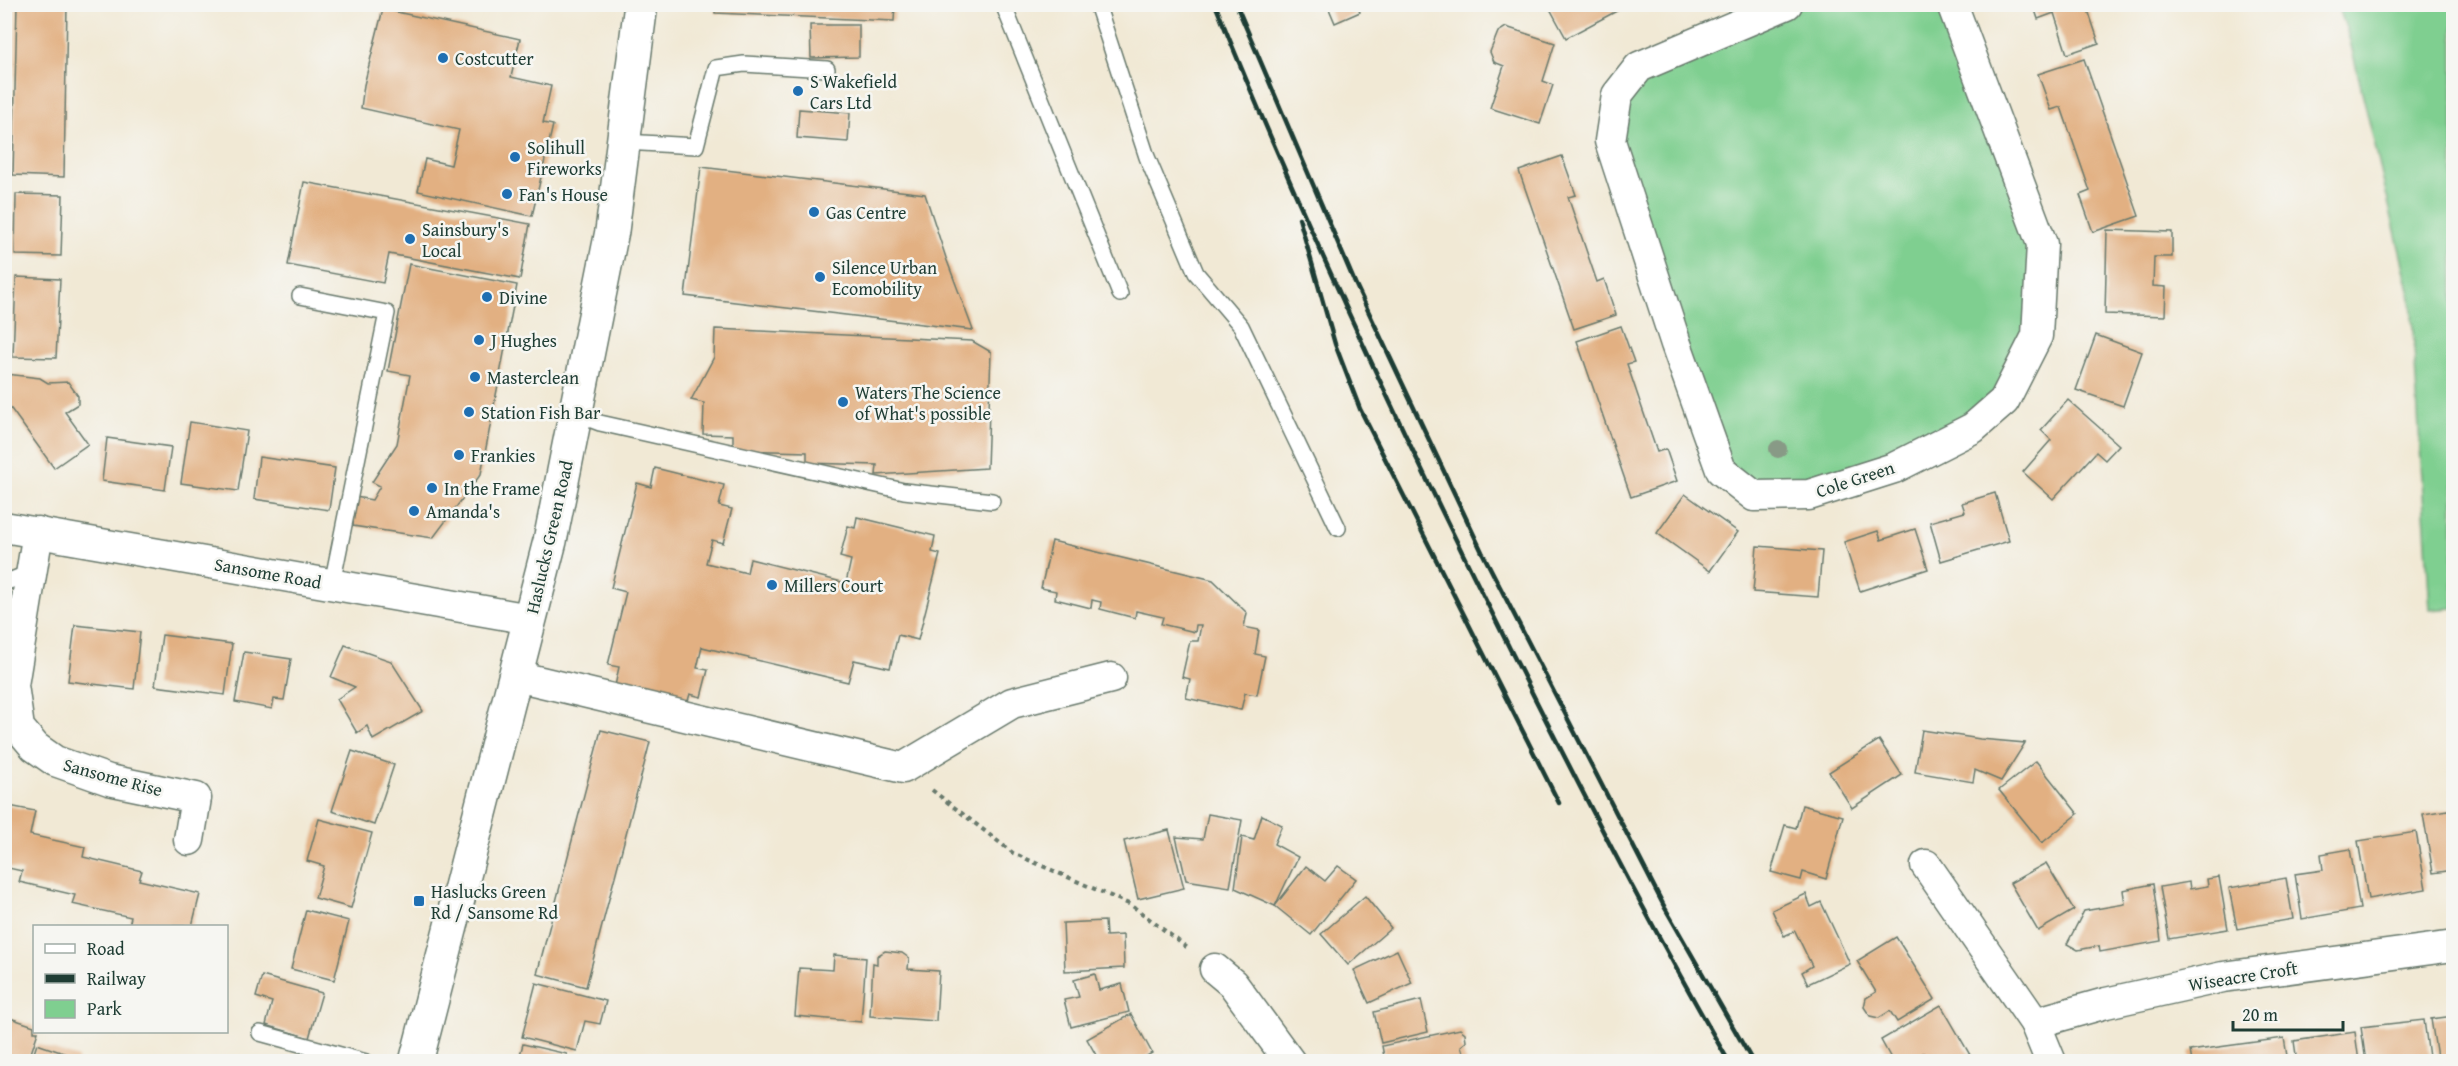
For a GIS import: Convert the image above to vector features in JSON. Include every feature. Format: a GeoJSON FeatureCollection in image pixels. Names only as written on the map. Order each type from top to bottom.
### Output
{"type":"FeatureCollection","features":[{"type":"Feature","properties":{"kind":"street","name":"Haslucks Green Road"},"geometry":{"type":"LineString","coordinates":[[416,1062],[550,541],[612,231],[641,4]]}},
{"type":"Feature","properties":{"kind":"street","name":"Cole Green"},"geometry":{"type":"LineString","coordinates":[[1787,4],[1639,67],[1617,95],[1610,141],[1676,344],[1721,470],[1754,496],[1809,495],[1894,468],[1973,428],[2004,401],[2037,336],[2042,244],[1952,4]]}},
{"type":"Feature","properties":{"kind":"street","name":"Sansome Road"},"geometry":{"type":"LineString","coordinates":[[4,527],[530,619]]}},
{"type":"Feature","properties":{"kind":"street","name":"Sansome Rise"},"geometry":{"type":"LineString","coordinates":[[38,532],[13,685],[19,728],[35,747],[55,761],[109,780],[196,798],[189,840]]}},
{"type":"Feature","properties":{"kind":"street"},"geometry":{"type":"LineString","coordinates":[[516,676],[903,768],[1012,703],[1111,678]]}},
{"type":"Feature","properties":{"kind":"street"},"geometry":{"type":"LineString","coordinates":[[1926,865],[2035,1023],[2051,1062]]}},
{"type":"Feature","properties":{"kind":"street","name":"Wiseacre Croft"},"geometry":{"type":"LineString","coordinates":[[2035,1023],[2106,1003],[2223,977],[2454,946]]}},
{"type":"Feature","properties":{"kind":"street"},"geometry":{"type":"LineString","coordinates":[[1215,969],[1233,984],[1268,1028],[1290,1062]]}},
{"type":"Feature","properties":{"kind":"lane"},"geometry":{"type":"LineString","coordinates":[[1003,4],[1120,294]]}},
{"type":"Feature","properties":{"kind":"lane"},"geometry":{"type":"LineString","coordinates":[[1097,4],[1148,157],[1196,273],[1241,326],[1338,528]]}},
{"type":"Feature","properties":{"kind":"lane"},"geometry":{"type":"LineString","coordinates":[[624,142],[696,146],[716,68],[744,64],[827,69]]}},
{"type":"Feature","properties":{"kind":"lane"},"geometry":{"type":"LineString","coordinates":[[300,296],[387,313],[332,584]]}},
{"type":"Feature","properties":{"kind":"lane"},"geometry":{"type":"LineString","coordinates":[[576,414],[600,423],[904,491],[992,501]]}},
{"type":"Feature","properties":{"kind":"lane"},"geometry":{"type":"LineString","coordinates":[[4,583],[32,572]]}},
{"type":"Feature","properties":{"kind":"lane"},"geometry":{"type":"LineString","coordinates":[[260,1033],[366,1062]]}},
{"type":"Feature","properties":{"kind":"path"},"geometry":{"type":"LineString","coordinates":[[903,768],[1013,853],[1131,905],[1215,969]]}},
{"type":"Feature","properties":{"kind":"green space"},"geometry":{"type":"Polygon","coordinates":[[[1801,5],[1952,5],[2042,244],[2037,336],[2004,401],[1894,468],[1754,496],[1721,470],[1610,141],[1617,95],[1801,5]]]}},
{"type":"Feature","properties":{"kind":"green space"},"geometry":{"type":"Polygon","coordinates":[[[2338,5],[2453,5],[2453,608],[2430,610],[2411,298],[2350,41],[2338,5]]]}},
{"type":"Feature","properties":{"kind":"building"},"geometry":{"type":"Polygon","coordinates":[[[17,4],[67,4],[64,177],[13,175],[17,4]]]}},
{"type":"Feature","properties":{"kind":"building"},"geometry":{"type":"Polygon","coordinates":[[[715,4],[895,4],[894,21],[715,13],[715,4]]]}},
{"type":"Feature","properties":{"kind":"building"},"geometry":{"type":"Polygon","coordinates":[[[1327,4],[1357,4],[1360,12],[1335,23],[1327,4]]]}},
{"type":"Feature","properties":{"kind":"building"},"geometry":{"type":"Polygon","coordinates":[[[2033,4],[2086,4],[2099,43],[2067,54],[2054,13],[2038,19],[2033,4]]]}},
{"type":"Feature","properties":{"kind":"building"},"geometry":{"type":"Polygon","coordinates":[[[1548,5],[1628,5],[1566,38],[1548,5]]]}},
{"type":"Feature","properties":{"kind":"building"},"geometry":{"type":"Polygon","coordinates":[[[383,9],[520,39],[511,77],[551,86],[543,123],[553,125],[532,216],[418,191],[425,159],[451,165],[459,130],[361,108],[364,85],[383,9]]]}},
{"type":"Feature","properties":{"kind":"building"},"geometry":{"type":"Polygon","coordinates":[[[810,25],[859,25],[859,57],[811,58],[810,25]]]}},
{"type":"Feature","properties":{"kind":"building"},"geometry":{"type":"Polygon","coordinates":[[[1506,27],[1555,43],[1543,81],[1553,85],[1540,124],[1490,108],[1504,66],[1494,62],[1490,52],[1498,32],[1506,27]]]}},
{"type":"Feature","properties":{"kind":"building"},"geometry":{"type":"Polygon","coordinates":[[[2084,59],[2139,216],[2093,232],[2080,195],[2090,191],[2061,107],[2051,110],[2038,74],[2084,59]]]}},
{"type":"Feature","properties":{"kind":"building"},"geometry":{"type":"Polygon","coordinates":[[[799,109],[850,113],[848,142],[797,138],[799,109]]]}},
{"type":"Feature","properties":{"kind":"building"},"geometry":{"type":"Polygon","coordinates":[[[1562,156],[1576,195],[1568,197],[1597,282],[1604,279],[1616,315],[1574,329],[1519,171],[1562,156]]]}},
{"type":"Feature","properties":{"kind":"building"},"geometry":{"type":"Polygon","coordinates":[[[701,167],[925,194],[973,330],[685,296],[701,167]]]}},
{"type":"Feature","properties":{"kind":"building","name":"Sainsbury's Local"},"geometry":{"type":"Polygon","coordinates":[[[304,182],[530,224],[520,279],[389,254],[383,283],[288,265],[304,182]]]}},
{"type":"Feature","properties":{"kind":"building"},"geometry":{"type":"Polygon","coordinates":[[[16,194],[63,195],[61,256],[15,255],[16,194]]]}},
{"type":"Feature","properties":{"kind":"building"},"geometry":{"type":"Polygon","coordinates":[[[2107,230],[2172,232],[2172,257],[2154,257],[2153,286],[2166,287],[2165,316],[2105,314],[2107,230]]]}},
{"type":"Feature","properties":{"kind":"building"},"geometry":{"type":"Polygon","coordinates":[[[409,264],[517,285],[481,474],[433,538],[353,526],[355,497],[372,500],[380,486],[372,482],[397,444],[410,375],[388,371],[409,264]]]}},
{"type":"Feature","properties":{"kind":"building"},"geometry":{"type":"Polygon","coordinates":[[[16,277],[60,279],[56,358],[13,357],[16,277]]]}},
{"type":"Feature","properties":{"kind":"building"},"geometry":{"type":"Polygon","coordinates":[[[1621,326],[1634,362],[1627,364],[1657,452],[1666,449],[1677,481],[1631,497],[1577,341],[1621,326]]]}},
{"type":"Feature","properties":{"kind":"building","name":"Waters The Science of What's possible"},"geometry":{"type":"Polygon","coordinates":[[[715,329],[972,341],[991,352],[987,468],[876,475],[877,465],[807,463],[807,452],[733,450],[733,435],[703,434],[704,403],[691,400],[714,357],[715,329]]]}},
{"type":"Feature","properties":{"kind":"building"},"geometry":{"type":"Polygon","coordinates":[[[2096,335],[2142,352],[2123,406],[2076,390],[2096,335]]]}},
{"type":"Feature","properties":{"kind":"building"},"geometry":{"type":"Polygon","coordinates":[[[6,374],[40,378],[48,383],[68,382],[78,396],[78,404],[65,412],[88,444],[54,468],[6,402],[6,374]]]}},
{"type":"Feature","properties":{"kind":"building"},"geometry":{"type":"Polygon","coordinates":[[[2068,400],[2119,445],[2105,460],[2096,452],[2053,499],[2023,472],[2051,440],[2041,430],[2068,400]]]}},
{"type":"Feature","properties":{"kind":"building"},"geometry":{"type":"Polygon","coordinates":[[[190,422],[247,431],[238,491],[181,483],[190,422]]]}},
{"type":"Feature","properties":{"kind":"building"},"geometry":{"type":"Polygon","coordinates":[[[107,438],[171,447],[165,490],[102,481],[107,438]]]}},
{"type":"Feature","properties":{"kind":"building"},"geometry":{"type":"Polygon","coordinates":[[[259,457],[335,468],[329,510],[254,499],[259,457]]]}},
{"type":"Feature","properties":{"kind":"building","name":"Millers Court"},"geometry":{"type":"Polygon","coordinates":[[[655,468],[724,485],[719,506],[732,509],[723,543],[712,540],[706,563],[747,573],[750,559],[846,583],[851,560],[840,557],[848,526],[855,528],[857,517],[935,536],[932,552],[940,554],[918,640],[898,635],[890,668],[854,660],[848,682],[702,647],[697,668],[708,670],[701,697],[690,694],[687,704],[615,686],[619,667],[608,665],[626,592],[611,588],[637,483],[651,487],[655,468]]]}},
{"type":"Feature","properties":{"kind":"building"},"geometry":{"type":"Polygon","coordinates":[[[1995,493],[2009,541],[1941,561],[1930,522],[1965,512],[1962,503],[1995,493]]]}},
{"type":"Feature","properties":{"kind":"building"},"geometry":{"type":"Polygon","coordinates":[[[1685,494],[1738,532],[1710,571],[1657,533],[1685,494]]]}},
{"type":"Feature","properties":{"kind":"building"},"geometry":{"type":"Polygon","coordinates":[[[1915,529],[1928,569],[1860,591],[1844,542],[1878,531],[1881,540],[1915,529]]]}},
{"type":"Feature","properties":{"kind":"building"},"geometry":{"type":"Polygon","coordinates":[[[1052,541],[1213,580],[1247,613],[1244,627],[1259,630],[1255,654],[1265,656],[1257,695],[1245,693],[1241,710],[1186,698],[1190,679],[1182,677],[1190,641],[1198,641],[1201,625],[1196,625],[1195,632],[1161,624],[1163,617],[1136,611],[1135,618],[1100,609],[1101,602],[1092,600],[1091,608],[1055,599],[1056,591],[1041,588],[1052,541]]]}},
{"type":"Feature","properties":{"kind":"building"},"geometry":{"type":"Polygon","coordinates":[[[1757,546],[1822,551],[1818,597],[1753,592],[1757,546]]]}},
{"type":"Feature","properties":{"kind":"building"},"geometry":{"type":"Polygon","coordinates":[[[75,625],[140,632],[134,689],[68,681],[75,625]]]}},
{"type":"Feature","properties":{"kind":"building"},"geometry":{"type":"Polygon","coordinates":[[[162,635],[232,644],[225,695],[155,686],[162,635]]]}},
{"type":"Feature","properties":{"kind":"building"},"geometry":{"type":"Polygon","coordinates":[[[345,645],[391,661],[423,711],[373,740],[367,726],[357,733],[337,699],[355,687],[331,677],[345,645]]]}},
{"type":"Feature","properties":{"kind":"building"},"geometry":{"type":"Polygon","coordinates":[[[244,652],[291,659],[284,700],[274,699],[272,709],[235,702],[244,652]]]}},
{"type":"Feature","properties":{"kind":"building"},"geometry":{"type":"Polygon","coordinates":[[[601,730],[650,742],[586,987],[537,974],[601,730]]]}},
{"type":"Feature","properties":{"kind":"building"},"geometry":{"type":"Polygon","coordinates":[[[1922,730],[2025,743],[2001,781],[1975,770],[1973,782],[1915,772],[1922,730]]]}},
{"type":"Feature","properties":{"kind":"building"},"geometry":{"type":"Polygon","coordinates":[[[1879,740],[1902,775],[1852,808],[1829,772],[1879,740]]]}},
{"type":"Feature","properties":{"kind":"building"},"geometry":{"type":"Polygon","coordinates":[[[352,751],[394,765],[374,825],[332,811],[352,751]]]}},
{"type":"Feature","properties":{"kind":"building"},"geometry":{"type":"Polygon","coordinates":[[[2036,761],[2078,814],[2042,843],[1999,790],[2036,761]]]}},
{"type":"Feature","properties":{"kind":"building"},"geometry":{"type":"Polygon","coordinates":[[[4,805],[35,811],[30,835],[85,847],[83,857],[142,871],[139,880],[200,894],[192,925],[129,925],[131,917],[72,904],[75,895],[19,882],[22,871],[4,867],[4,805]]]}},
{"type":"Feature","properties":{"kind":"building"},"geometry":{"type":"Polygon","coordinates":[[[1802,805],[1843,816],[1826,879],[1803,872],[1801,880],[1771,872],[1785,825],[1796,828],[1802,805]]]}},
{"type":"Feature","properties":{"kind":"building"},"geometry":{"type":"Polygon","coordinates":[[[2454,809],[2454,870],[2433,873],[2423,814],[2454,809]]]}},
{"type":"Feature","properties":{"kind":"building"},"geometry":{"type":"Polygon","coordinates":[[[1208,814],[1242,820],[1230,887],[1186,880],[1176,837],[1203,839],[1208,814]]]}},
{"type":"Feature","properties":{"kind":"building"},"geometry":{"type":"Polygon","coordinates":[[[1262,815],[1282,825],[1274,844],[1298,857],[1275,906],[1235,888],[1242,837],[1254,840],[1262,815]]]}},
{"type":"Feature","properties":{"kind":"building"},"geometry":{"type":"Polygon","coordinates":[[[319,819],[372,833],[351,908],[315,898],[324,866],[307,861],[319,819]]]}},
{"type":"Feature","properties":{"kind":"building"},"geometry":{"type":"Polygon","coordinates":[[[1169,830],[1184,888],[1138,899],[1124,841],[1169,830]]]}},
{"type":"Feature","properties":{"kind":"building"},"geometry":{"type":"Polygon","coordinates":[[[2416,832],[2426,889],[2368,899],[2358,841],[2416,832]]]}},
{"type":"Feature","properties":{"kind":"building"},"geometry":{"type":"Polygon","coordinates":[[[2350,849],[2360,909],[2302,919],[2295,874],[2323,870],[2321,854],[2350,849]]]}},
{"type":"Feature","properties":{"kind":"building"},"geometry":{"type":"Polygon","coordinates":[[[2046,863],[2074,910],[2038,931],[2010,883],[2046,863]]]}},
{"type":"Feature","properties":{"kind":"building"},"geometry":{"type":"Polygon","coordinates":[[[1306,866],[1325,881],[1338,866],[1356,879],[1311,935],[1275,906],[1306,866]]]}},
{"type":"Feature","properties":{"kind":"building"},"geometry":{"type":"Polygon","coordinates":[[[2219,877],[2228,929],[2169,939],[2160,887],[2189,882],[2190,889],[2208,886],[2207,879],[2219,877]]]}},
{"type":"Feature","properties":{"kind":"building"},"geometry":{"type":"Polygon","coordinates":[[[2286,878],[2293,919],[2237,929],[2229,888],[2286,878]]]}},
{"type":"Feature","properties":{"kind":"building"},"geometry":{"type":"Polygon","coordinates":[[[2153,884],[2161,941],[2100,952],[2099,946],[2078,950],[2067,944],[2084,911],[2125,904],[2123,890],[2153,884]]]}},
{"type":"Feature","properties":{"kind":"building"},"geometry":{"type":"Polygon","coordinates":[[[1806,894],[1811,907],[1821,902],[1850,964],[1808,984],[1802,972],[1812,966],[1795,931],[1784,936],[1772,910],[1806,894]]]}},
{"type":"Feature","properties":{"kind":"building"},"geometry":{"type":"Polygon","coordinates":[[[1365,896],[1391,928],[1348,965],[1321,934],[1365,896]]]}},
{"type":"Feature","properties":{"kind":"building"},"geometry":{"type":"Polygon","coordinates":[[[306,910],[349,921],[334,980],[291,969],[306,910]]]}},
{"type":"Feature","properties":{"kind":"building"},"geometry":{"type":"Polygon","coordinates":[[[1105,921],[1106,936],[1123,935],[1124,968],[1065,971],[1063,923],[1105,921]]]}},
{"type":"Feature","properties":{"kind":"building"},"geometry":{"type":"Polygon","coordinates":[[[1896,937],[1935,999],[1897,1022],[1890,1011],[1879,1018],[1870,1016],[1864,1007],[1866,998],[1876,992],[1857,961],[1896,937]]]}},
{"type":"Feature","properties":{"kind":"building"},"geometry":{"type":"Polygon","coordinates":[[[1397,950],[1412,983],[1369,1003],[1354,970],[1397,950]]]}},
{"type":"Feature","properties":{"kind":"building"},"geometry":{"type":"Polygon","coordinates":[[[885,951],[902,953],[909,958],[908,969],[939,971],[936,1021],[870,1016],[873,963],[877,964],[877,956],[885,951]]]}},
{"type":"Feature","properties":{"kind":"building"},"geometry":{"type":"Polygon","coordinates":[[[834,955],[866,958],[861,1022],[795,1016],[799,968],[833,970],[834,955]]]}},
{"type":"Feature","properties":{"kind":"building"},"geometry":{"type":"Polygon","coordinates":[[[1095,974],[1099,990],[1122,984],[1129,1012],[1071,1027],[1064,1000],[1079,997],[1074,980],[1095,974]]]}},
{"type":"Feature","properties":{"kind":"building"},"geometry":{"type":"Polygon","coordinates":[[[262,976],[322,993],[309,1038],[266,1025],[272,1002],[256,997],[262,976]]]}},
{"type":"Feature","properties":{"kind":"building"},"geometry":{"type":"Polygon","coordinates":[[[536,983],[606,1001],[600,1024],[585,1021],[577,1051],[522,1037],[536,983]]]}},
{"type":"Feature","properties":{"kind":"building"},"geometry":{"type":"Polygon","coordinates":[[[1421,1000],[1428,1032],[1381,1043],[1374,1012],[1421,1000]]]}},
{"type":"Feature","properties":{"kind":"building"},"geometry":{"type":"Polygon","coordinates":[[[1941,1005],[1973,1060],[1927,1062],[1923,1053],[1909,1062],[1893,1062],[1881,1040],[1941,1005]]]}},
{"type":"Feature","properties":{"kind":"building"},"geometry":{"type":"Polygon","coordinates":[[[1131,1014],[1152,1053],[1137,1062],[1100,1062],[1087,1039],[1131,1014]]]}},
{"type":"Feature","properties":{"kind":"building"},"geometry":{"type":"Polygon","coordinates":[[[4,1016],[33,1026],[33,1033],[38,1033],[28,1062],[4,1062],[4,1016]]]}},
{"type":"Feature","properties":{"kind":"building"},"geometry":{"type":"Polygon","coordinates":[[[2454,1016],[2454,1054],[2437,1057],[2431,1019],[2454,1016]]]}},
{"type":"Feature","properties":{"kind":"building"},"geometry":{"type":"Polygon","coordinates":[[[2424,1020],[2429,1057],[2397,1062],[2366,1062],[2361,1027],[2424,1020]]]}},
{"type":"Feature","properties":{"kind":"building"},"geometry":{"type":"Polygon","coordinates":[[[1460,1029],[1465,1033],[1466,1042],[1461,1046],[1466,1062],[1385,1062],[1382,1046],[1460,1029]]]}},
{"type":"Feature","properties":{"kind":"building"},"geometry":{"type":"Polygon","coordinates":[[[2355,1032],[2359,1062],[2297,1062],[2294,1041],[2355,1032]]]}},
{"type":"Feature","properties":{"kind":"building"},"geometry":{"type":"Polygon","coordinates":[[[2284,1038],[2288,1062],[2192,1062],[2190,1051],[2284,1038]]]}},
{"type":"Feature","properties":{"kind":"building"},"geometry":{"type":"Polygon","coordinates":[[[37,1044],[78,1058],[77,1062],[31,1062],[37,1044]]]}},
{"type":"Feature","properties":{"kind":"building"},"geometry":{"type":"Polygon","coordinates":[[[523,1044],[567,1054],[565,1062],[518,1062],[523,1044]]]}},
{"type":"Feature","properties":{"kind":"railway"},"geometry":{"type":"LineString","coordinates":[[1215,4],[1356,330],[1432,490],[1589,805],[1729,1062]]}},
{"type":"Feature","properties":{"kind":"railway"},"geometry":{"type":"LineString","coordinates":[[1236,4],[1355,283],[1482,552],[1665,908],[1753,1062]]}},
{"type":"Feature","properties":{"kind":"railway"},"geometry":{"type":"LineString","coordinates":[[1299,218],[1335,344],[1360,409],[1559,803]]}},
{"type":"Feature","properties":{"kind":"place","name":"Costcutter"},"geometry":{"type":"Point","coordinates":[443,58]}},
{"type":"Feature","properties":{"kind":"place","name":"S Wakefield Cars Ltd"},"geometry":{"type":"Point","coordinates":[798,91]}},
{"type":"Feature","properties":{"kind":"place","name":"Solihull Fireworks"},"geometry":{"type":"Point","coordinates":[515,157]}},
{"type":"Feature","properties":{"kind":"place","name":"Fan's House"},"geometry":{"type":"Point","coordinates":[507,194]}},
{"type":"Feature","properties":{"kind":"place","name":"Gas Centre"},"geometry":{"type":"Point","coordinates":[814,212]}},
{"type":"Feature","properties":{"kind":"place","name":"Sainsbury's Local"},"geometry":{"type":"Point","coordinates":[410,239]}},
{"type":"Feature","properties":{"kind":"place","name":"Silence Urban Ecomobility"},"geometry":{"type":"Point","coordinates":[820,277]}},
{"type":"Feature","properties":{"kind":"place","name":"Divine"},"geometry":{"type":"Point","coordinates":[487,297]}},
{"type":"Feature","properties":{"kind":"place","name":"J Hughes"},"geometry":{"type":"Point","coordinates":[479,340]}},
{"type":"Feature","properties":{"kind":"place","name":"Masterclean"},"geometry":{"type":"Point","coordinates":[475,377]}},
{"type":"Feature","properties":{"kind":"place","name":"Waters The Science of What's possible"},"geometry":{"type":"Point","coordinates":[843,402]}},
{"type":"Feature","properties":{"kind":"place","name":"Station Fish Bar"},"geometry":{"type":"Point","coordinates":[469,412]}},
{"type":"Feature","properties":{"kind":"place","name":"Frankies"},"geometry":{"type":"Point","coordinates":[459,455]}},
{"type":"Feature","properties":{"kind":"place","name":"In the Frame"},"geometry":{"type":"Point","coordinates":[432,488]}},
{"type":"Feature","properties":{"kind":"place","name":"Amanda's"},"geometry":{"type":"Point","coordinates":[414,511]}},
{"type":"Feature","properties":{"kind":"place","name":"Millers Court"},"geometry":{"type":"Point","coordinates":[772,585]}},
{"type":"Feature","properties":{"kind":"place","name":"Haslucks Green Rd / Sansome Rd"},"geometry":{"type":"Point","coordinates":[419,901]}}]}
